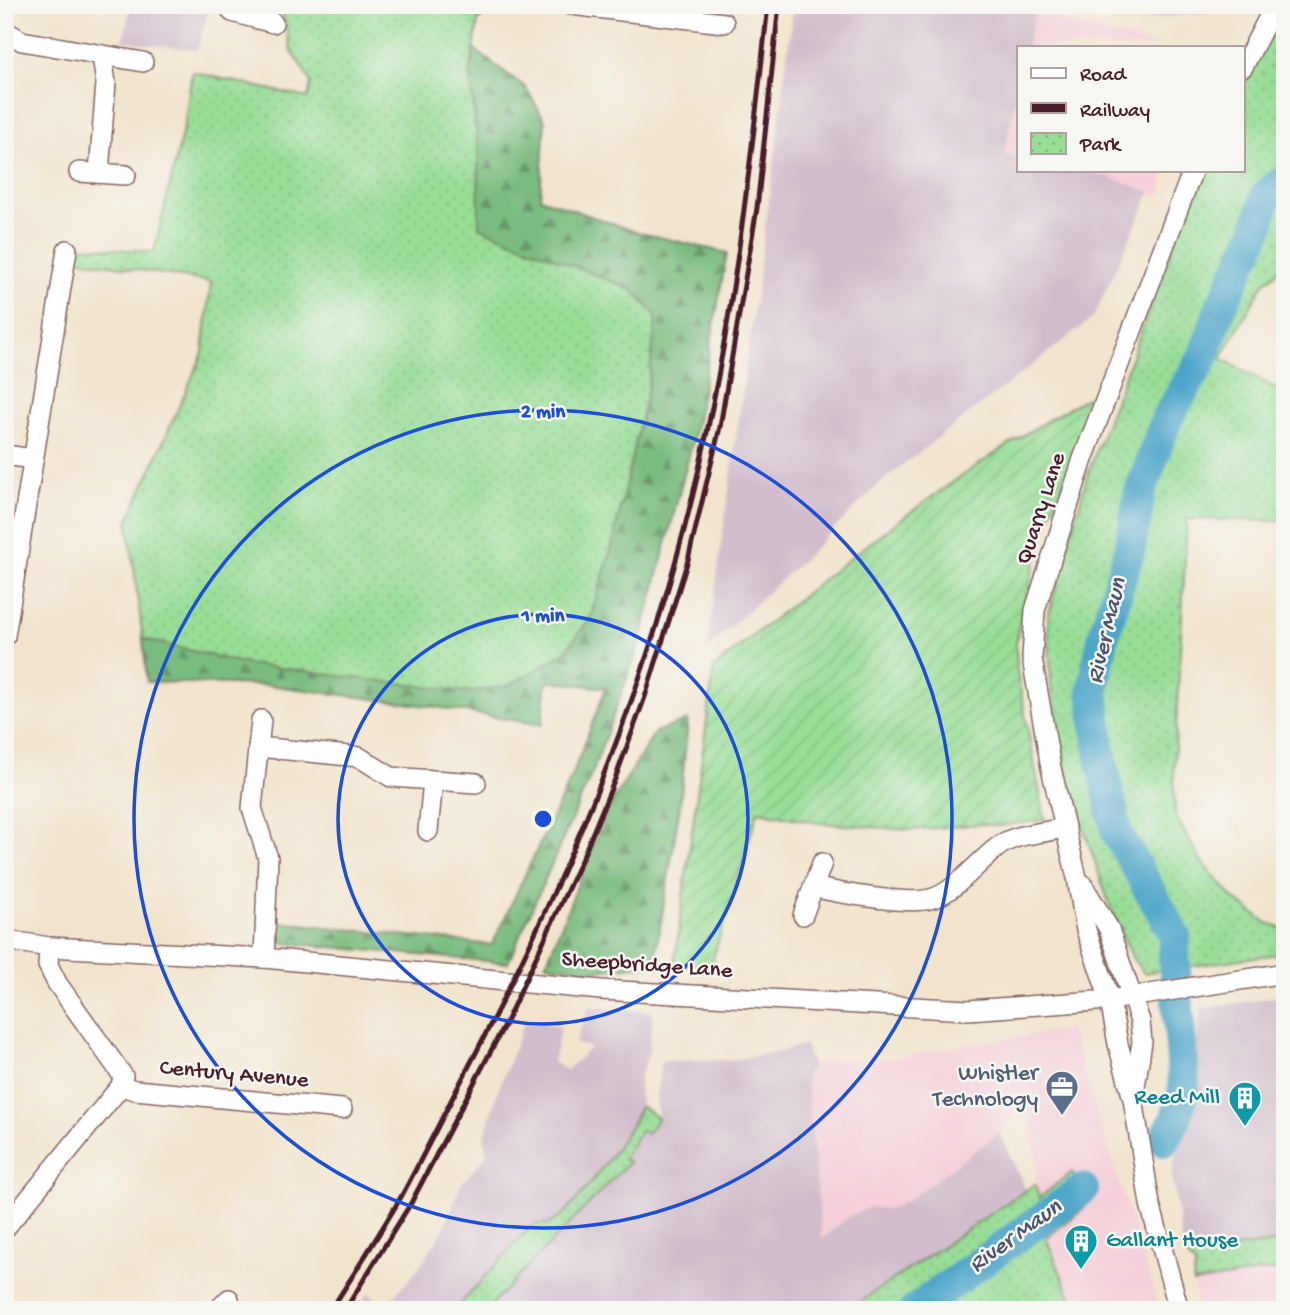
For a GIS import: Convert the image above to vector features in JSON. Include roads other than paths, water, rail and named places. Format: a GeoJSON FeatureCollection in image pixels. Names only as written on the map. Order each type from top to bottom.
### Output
{"type":"FeatureCollection","features":[{"type":"Feature","properties":{"kind":"street"},"geometry":{"type":"LineString","coordinates":[[234,5],[233,12],[272,23]]}},
{"type":"Feature","properties":{"kind":"street"},"geometry":{"type":"LineString","coordinates":[[571,5],[724,23]]}},
{"type":"Feature","properties":{"kind":"street"},"geometry":{"type":"LineString","coordinates":[[1244,65],[1275,5]]}},
{"type":"Feature","properties":{"kind":"street"},"geometry":{"type":"LineString","coordinates":[[5,31],[22,41],[143,62]]}},
{"type":"Feature","properties":{"kind":"street"},"geometry":{"type":"LineString","coordinates":[[99,172],[106,83],[102,56]]}},
{"type":"Feature","properties":{"kind":"street"},"geometry":{"type":"LineString","coordinates":[[79,172],[126,175]]}},
{"type":"Feature","properties":{"kind":"street","name":"Quarry Lane"},"geometry":{"type":"LineString","coordinates":[[1133,1099],[1118,1044],[1110,1000],[1086,930],[1041,715],[1032,657],[1035,610],[1100,411],[1192,172]]}},
{"type":"Feature","properties":{"kind":"street"},"geometry":{"type":"LineString","coordinates":[[5,636],[67,250]]}},
{"type":"Feature","properties":{"kind":"street"},"geometry":{"type":"LineString","coordinates":[[5,455],[33,459]]}},
{"type":"Feature","properties":{"kind":"street"},"geometry":{"type":"LineString","coordinates":[[261,720],[252,808],[268,858],[264,958]]}},
{"type":"Feature","properties":{"kind":"street"},"geometry":{"type":"LineString","coordinates":[[258,747],[359,757],[391,777],[476,783]]}},
{"type":"Feature","properties":{"kind":"street"},"geometry":{"type":"LineString","coordinates":[[428,831],[433,781]]}},
{"type":"Feature","properties":{"kind":"street"},"geometry":{"type":"LineString","coordinates":[[814,887],[835,893],[914,900],[932,899],[947,890],[1000,845],[1015,838],[1064,828]]}},
{"type":"Feature","properties":{"kind":"street"},"geometry":{"type":"LineString","coordinates":[[803,915],[822,863]]}},
{"type":"Feature","properties":{"kind":"street","name":"Quarry Lane"},"geometry":{"type":"LineString","coordinates":[[1077,878],[1109,929],[1133,997],[1142,1041],[1133,1099]]}},
{"type":"Feature","properties":{"kind":"street","name":"Sheepbridge Lane"},"geometry":{"type":"LineString","coordinates":[[5,940],[49,947],[264,958],[612,990],[968,1010],[1110,1000],[1285,973]]}},
{"type":"Feature","properties":{"kind":"street"},"geometry":{"type":"LineString","coordinates":[[5,1228],[121,1086],[123,1076],[57,983],[48,965],[49,947]]}},
{"type":"Feature","properties":{"kind":"street","name":"Century Avenue"},"geometry":{"type":"LineString","coordinates":[[121,1086],[135,1090],[342,1109]]}},
{"type":"Feature","properties":{"kind":"street"},"geometry":{"type":"LineString","coordinates":[[1133,1099],[1150,1204],[1179,1310]]}},
{"type":"Feature","properties":{"kind":"waterway","name":"River Maun"},"geometry":{"type":"LineString","coordinates":[[1164,1141],[1176,1118],[1184,1088],[1174,957],[1175,935],[1117,833],[1100,753],[1093,690],[1103,638],[1130,548],[1140,492],[1167,418],[1203,358],[1221,307],[1258,228],[1265,197],[1285,179]]}},
{"type":"Feature","properties":{"kind":"waterway","name":"River Maun"},"geometry":{"type":"LineString","coordinates":[[915,1310],[1083,1189]]}},
{"type":"Feature","properties":{"kind":"railway"},"geometry":{"type":"LineString","coordinates":[[331,1310],[401,1197],[489,1027],[581,830],[634,695],[677,556],[709,420],[744,213],[768,5]]}},
{"type":"Feature","properties":{"kind":"railway"},"geometry":{"type":"LineString","coordinates":[[345,1310],[411,1203],[505,1024],[584,854],[645,697],[688,560],[720,427],[757,208],[779,5]]}},
{"type":"Feature","properties":{"kind":"place","name":"Whistler Technology"},"geometry":{"type":"Point","coordinates":[1062,1117]}},
{"type":"Feature","properties":{"kind":"place","name":"Reed Mill"},"geometry":{"type":"Point","coordinates":[1245,1128]}},
{"type":"Feature","properties":{"kind":"place","name":"Gallant House"},"geometry":{"type":"Point","coordinates":[1081,1271]}}]}
